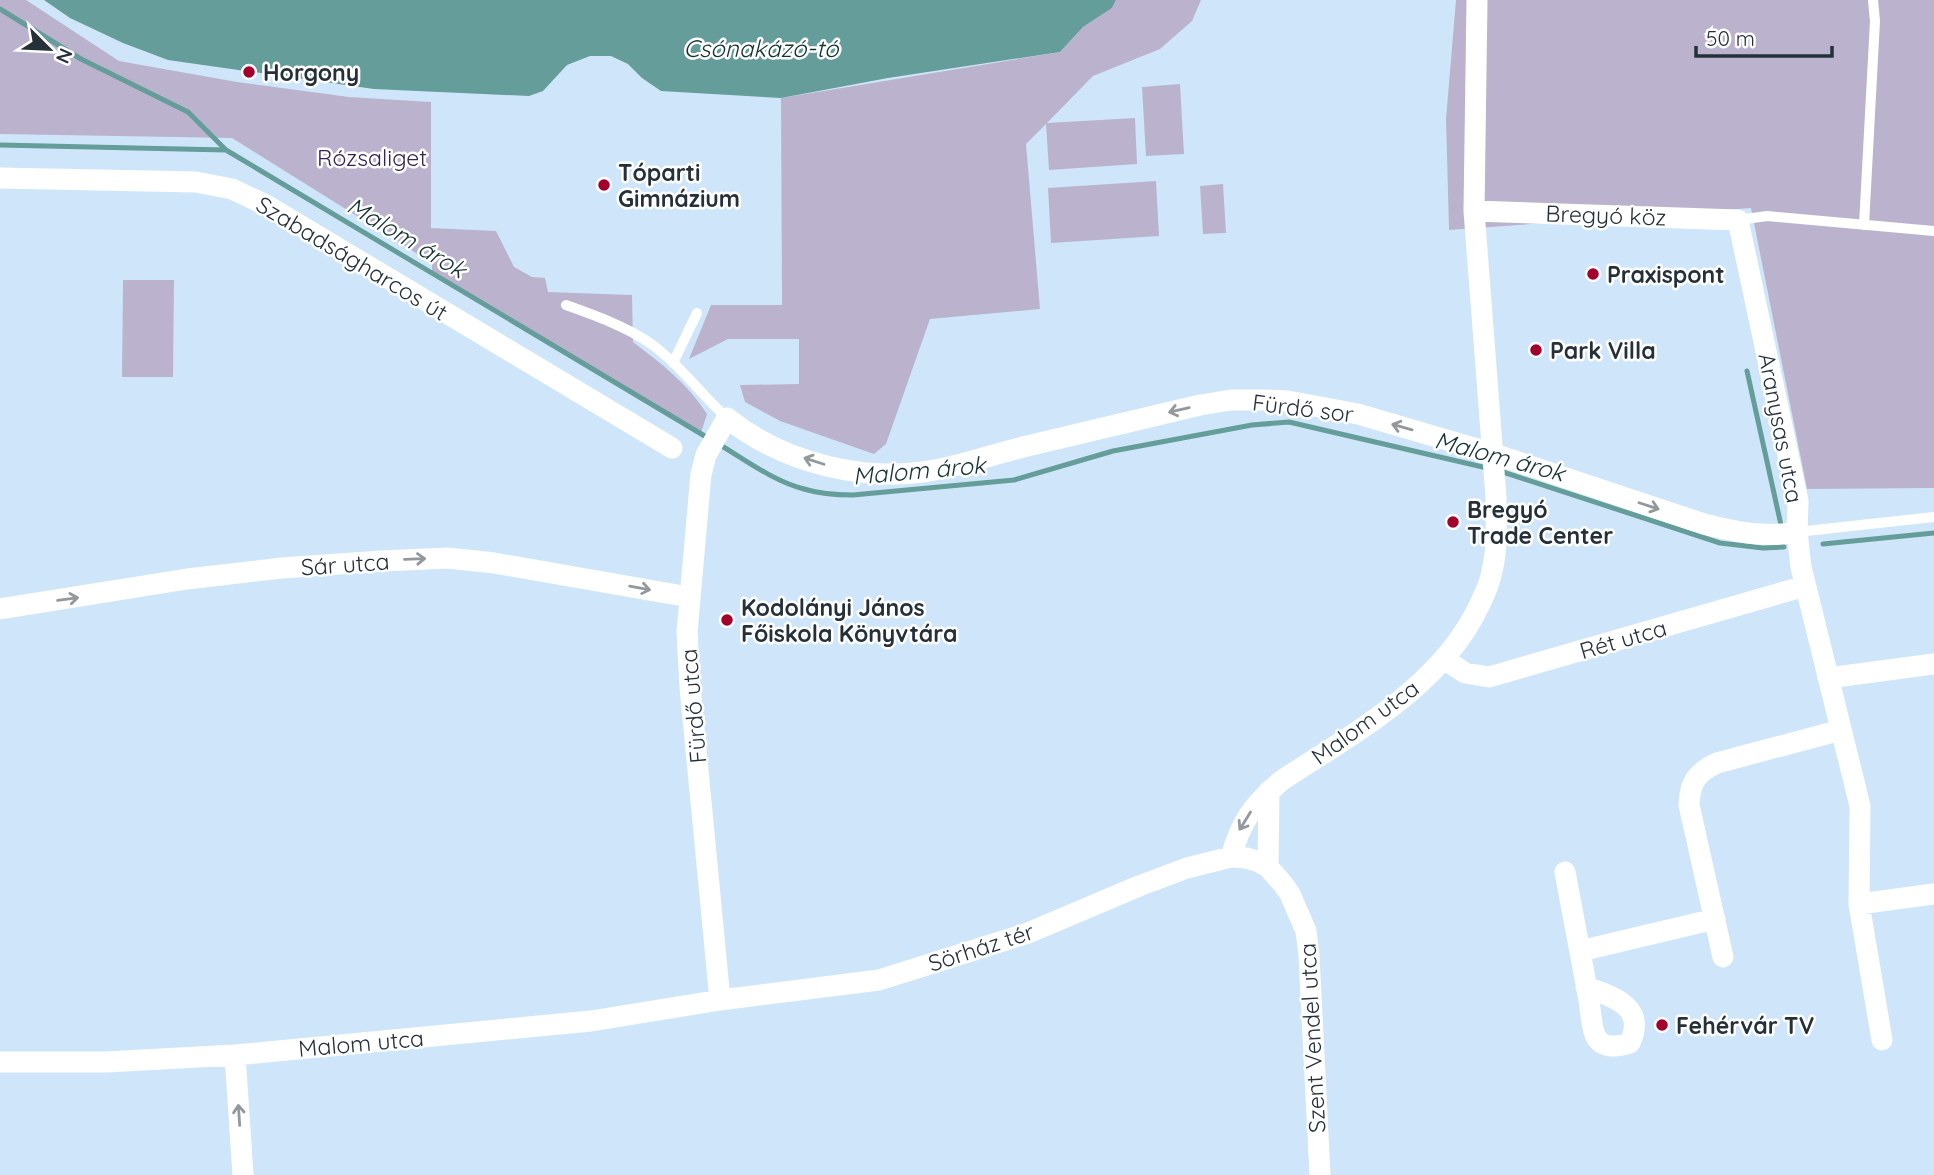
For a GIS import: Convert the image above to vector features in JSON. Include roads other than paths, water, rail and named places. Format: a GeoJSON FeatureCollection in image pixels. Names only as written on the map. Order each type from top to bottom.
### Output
{"type":"FeatureCollection","features":[{"type":"Feature","properties":{"kind":"street"},"geometry":{"type":"LineString","coordinates":[[1477,0],[1474,211],[1491,453]]}},
{"type":"Feature","properties":{"kind":"street","name":"Szabadságharcos út"},"geometry":{"type":"LineString","coordinates":[[0,178],[196,182],[232,188],[266,205],[672,448]]}},
{"type":"Feature","properties":{"kind":"street","name":"Bregyó köz"},"geometry":{"type":"LineString","coordinates":[[1474,211],[1738,220]]}},
{"type":"Feature","properties":{"kind":"street","name":"Aranysas utca"},"geometry":{"type":"LineString","coordinates":[[1738,220],[1798,501],[1797,532],[1805,586],[1860,806],[1859,904],[1882,1040]]}},
{"type":"Feature","properties":{"kind":"street","name":"Fürdő sor"},"geometry":{"type":"LineString","coordinates":[[723,424],[791,453],[845,471],[903,474],[940,469],[1200,405],[1231,400],[1288,401],[1358,414],[1491,453],[1704,524],[1777,536],[1797,532]]}},
{"type":"Feature","properties":{"kind":"street","name":"Fürdő utca"},"geometry":{"type":"LineString","coordinates":[[720,1000],[687,632],[701,474],[706,455],[723,424]]}},
{"type":"Feature","properties":{"kind":"street","name":"Malom utca"},"geometry":{"type":"LineString","coordinates":[[1231,857],[1238,832],[1269,791],[1418,686],[1462,636],[1475,614],[1492,572],[1496,537],[1496,497],[1491,453]]}},
{"type":"Feature","properties":{"kind":"street","name":"Sár utca"},"geometry":{"type":"LineString","coordinates":[[0,609],[187,579],[282,568],[448,558],[494,563],[689,597]]}},
{"type":"Feature","properties":{"kind":"street","name":"Rét utca"},"geometry":{"type":"LineString","coordinates":[[1444,659],[1465,673],[1489,677],[1805,586]]}},
{"type":"Feature","properties":{"kind":"street"},"geometry":{"type":"LineString","coordinates":[[1828,678],[1934,664]]}},
{"type":"Feature","properties":{"kind":"street"},"geometry":{"type":"LineString","coordinates":[[1723,957],[1689,805],[1690,790],[1695,780],[1703,770],[1717,763],[1841,730]]}},
{"type":"Feature","properties":{"kind":"street"},"geometry":{"type":"LineString","coordinates":[[1231,857],[1246,858],[1268,867],[1269,791]]}},
{"type":"Feature","properties":{"kind":"street","name":"Sörház tér"},"geometry":{"type":"LineString","coordinates":[[720,1000],[879,980],[1028,933],[1187,868],[1231,857]]}},
{"type":"Feature","properties":{"kind":"street","name":"Szent Vendel utca"},"geometry":{"type":"LineString","coordinates":[[1268,867],[1290,894],[1306,930],[1320,1175]]}},
{"type":"Feature","properties":{"kind":"street"},"geometry":{"type":"LineString","coordinates":[[1565,872],[1586,987]]}},
{"type":"Feature","properties":{"kind":"street"},"geometry":{"type":"LineString","coordinates":[[1859,904],[1934,894]]}},
{"type":"Feature","properties":{"kind":"street"},"geometry":{"type":"LineString","coordinates":[[1580,951],[1715,919]]}},
{"type":"Feature","properties":{"kind":"street","name":"Malom utca"},"geometry":{"type":"LineString","coordinates":[[0,1062],[106,1062],[235,1055],[591,1021],[720,1000]]}},
{"type":"Feature","properties":{"kind":"street"},"geometry":{"type":"LineString","coordinates":[[235,1055],[243,1175]]}},
{"type":"Feature","properties":{"kind":"lane"},"geometry":{"type":"LineString","coordinates":[[1864,225],[1875,21],[1872,0]]}},
{"type":"Feature","properties":{"kind":"lane"},"geometry":{"type":"LineString","coordinates":[[1738,220],[1767,216],[1934,231]]}},
{"type":"Feature","properties":{"kind":"lane"},"geometry":{"type":"LineString","coordinates":[[566,305],[600,317],[649,342],[705,397],[723,424]]}},
{"type":"Feature","properties":{"kind":"lane"},"geometry":{"type":"LineString","coordinates":[[673,363],[697,313]]}},
{"type":"Feature","properties":{"kind":"lane"},"geometry":{"type":"LineString","coordinates":[[1797,532],[1934,517]]}},
{"type":"Feature","properties":{"kind":"water","name":"Csónakázó-tó"},"geometry":{"type":"Polygon","coordinates":[[[44,0],[1116,0],[1112,8],[1083,27],[1060,52],[888,78],[781,98],[661,91],[628,64],[611,56],[590,56],[567,65],[543,91],[529,96],[374,89],[168,60],[123,43],[70,18],[44,0]]]}},
{"type":"Feature","properties":{"kind":"waterway","name":"Malom árok"},"geometry":{"type":"LineString","coordinates":[[0,9],[81,59],[188,112],[226,150],[708,438]]}},
{"type":"Feature","properties":{"kind":"waterway"},"geometry":{"type":"LineString","coordinates":[[0,145],[226,150]]}},
{"type":"Feature","properties":{"kind":"waterway"},"geometry":{"type":"LineString","coordinates":[[1747,371],[1781,525]]}},
{"type":"Feature","properties":{"kind":"waterway","name":"Malom árok"},"geometry":{"type":"LineString","coordinates":[[717,443],[781,481],[810,491],[841,495],[1014,480],[1113,451],[1252,425],[1289,422],[1487,468]]}},
{"type":"Feature","properties":{"kind":"waterway","name":"Malom árok"},"geometry":{"type":"LineString","coordinates":[[1500,471],[1720,543],[1763,548],[1784,547]]}},
{"type":"Feature","properties":{"kind":"waterway","name":"Malom árok"},"geometry":{"type":"LineString","coordinates":[[1823,544],[1934,533]]}},
{"type":"Feature","properties":{"kind":"place","name":"Horgony"},"geometry":{"type":"Point","coordinates":[249,72]}},
{"type":"Feature","properties":{"kind":"place","name":"Tóparti Gimnázium"},"geometry":{"type":"Point","coordinates":[604,185]}},
{"type":"Feature","properties":{"kind":"place","name":"Praxispont"},"geometry":{"type":"Point","coordinates":[1593,274]}},
{"type":"Feature","properties":{"kind":"place","name":"Park Villa"},"geometry":{"type":"Point","coordinates":[1536,350]}},
{"type":"Feature","properties":{"kind":"place","name":"Bregyó Trade Center"},"geometry":{"type":"Point","coordinates":[1453,522]}},
{"type":"Feature","properties":{"kind":"place","name":"Kodolányi János Főiskola Könyvtára"},"geometry":{"type":"Point","coordinates":[727,620]}},
{"type":"Feature","properties":{"kind":"place","name":"Fehérvár TV"},"geometry":{"type":"Point","coordinates":[1662,1025]}},
{"type":"Feature","properties":{"kind":"park label","name":"Rózsaliget"},"geometry":{"type":"Point","coordinates":[372,157]}}]}
